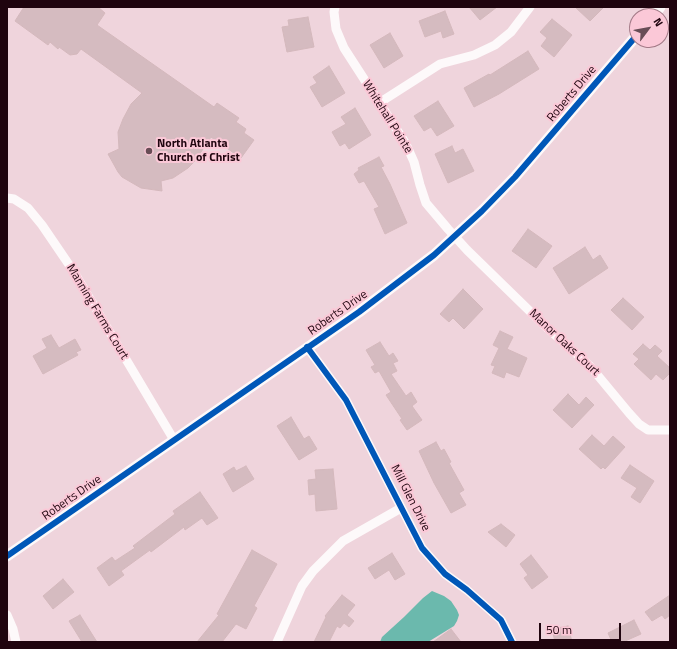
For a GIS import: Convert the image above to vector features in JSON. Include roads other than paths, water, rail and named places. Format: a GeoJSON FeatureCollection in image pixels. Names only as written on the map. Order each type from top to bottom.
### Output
{"type":"FeatureCollection","features":[{"type":"Feature","properties":{"kind":"street","name":"Whitehall Pointe"},"geometry":{"type":"LineString","coordinates":[[335,7],[334,12],[336,29],[344,48],[406,144],[414,162],[426,203],[458,240]]}},
{"type":"Feature","properties":{"kind":"street"},"geometry":{"type":"LineString","coordinates":[[379,103],[440,64],[474,55],[495,45],[511,32],[530,7]]}},
{"type":"Feature","properties":{"kind":"street","name":"Roberts Drive"},"geometry":{"type":"LineString","coordinates":[[7,556],[387,292],[434,255],[458,240],[482,211],[515,177],[629,44]]}},
{"type":"Feature","properties":{"kind":"street","name":"Manning Farms Court"},"geometry":{"type":"LineString","coordinates":[[7,198],[14,199],[28,208],[42,225],[74,272],[174,440]]}},
{"type":"Feature","properties":{"kind":"street","name":"Manor Oaks Court"},"geometry":{"type":"LineString","coordinates":[[458,240],[546,327],[590,366],[639,424],[648,430],[670,430]]}},
{"type":"Feature","properties":{"kind":"street","name":"Mill Glen Drive"},"geometry":{"type":"LineString","coordinates":[[308,347],[346,400],[369,442],[422,548],[445,574],[467,590],[500,620],[512,642]]}},
{"type":"Feature","properties":{"kind":"street"},"geometry":{"type":"LineString","coordinates":[[277,642],[302,586],[313,571],[343,541],[401,508]]}},
{"type":"Feature","properties":{"kind":"street"},"geometry":{"type":"LineString","coordinates":[[7,615],[13,629],[16,642]]}},
{"type":"Feature","properties":{"kind":"place","name":"North Atlanta Church of Christ"},"geometry":{"type":"Point","coordinates":[149,151]}}]}
